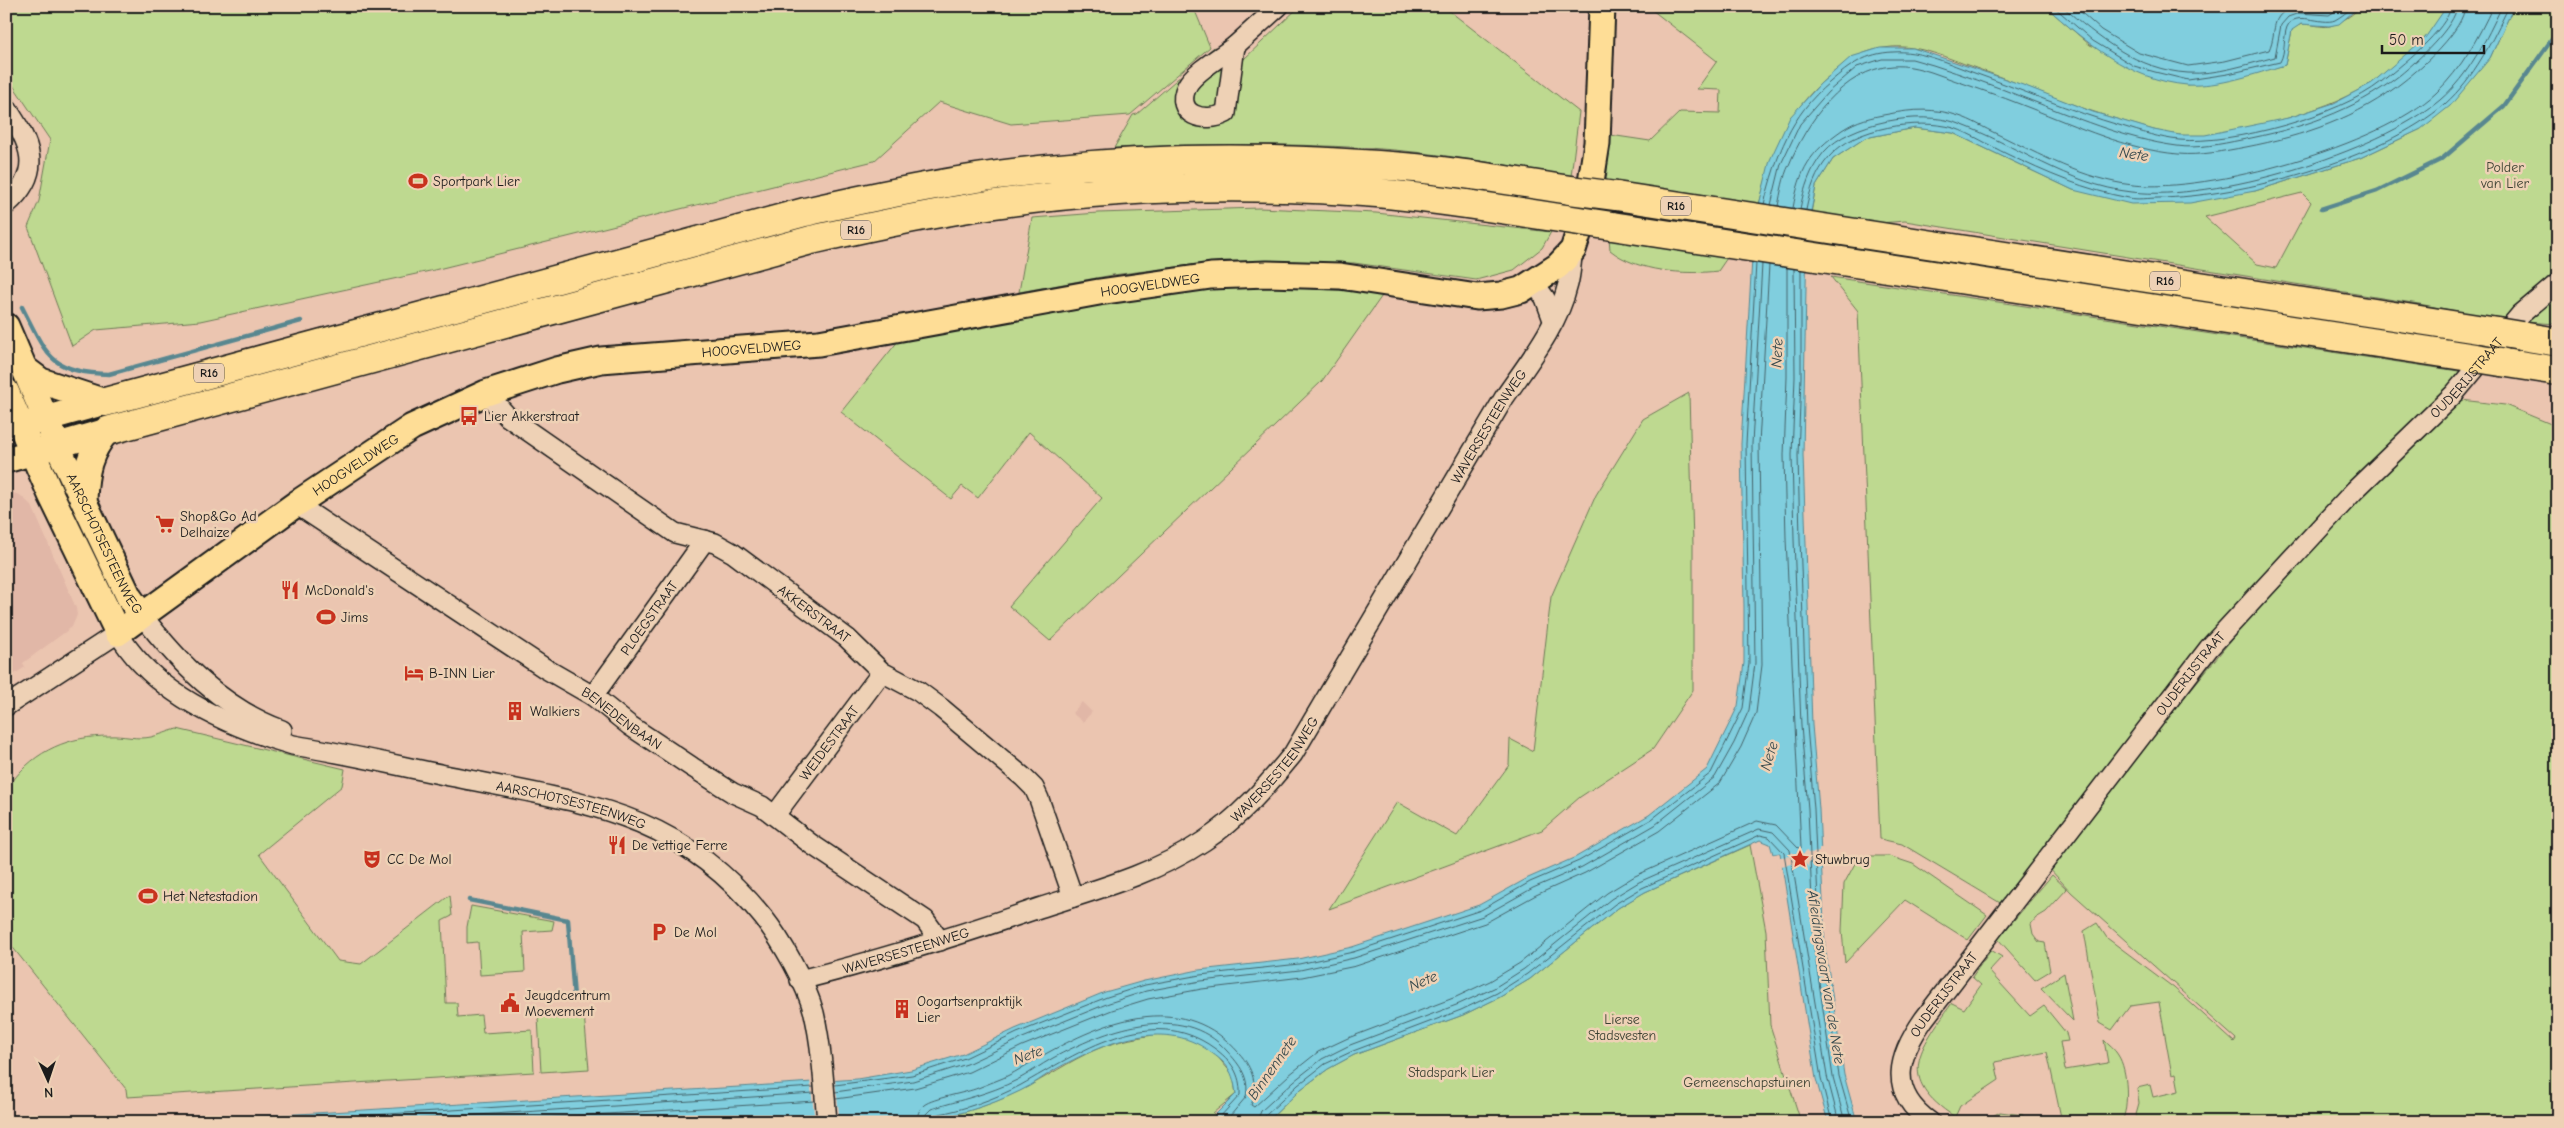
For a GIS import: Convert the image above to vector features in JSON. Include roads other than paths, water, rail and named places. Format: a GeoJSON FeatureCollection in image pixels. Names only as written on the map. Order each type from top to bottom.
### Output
{"type":"FeatureCollection","features":[{"type":"Feature","properties":{"kind":"highway","name":"R16"},"geometry":{"type":"LineString","coordinates":[[105,402],[804,212],[901,191],[990,176],[1111,163],[1238,160],[1305,161],[1428,170],[1833,229],[2558,342]]}},
{"type":"Feature","properties":{"kind":"highway","name":"R16"},"geometry":{"type":"LineString","coordinates":[[107,431],[811,240],[905,219],[995,204],[1112,192],[1242,188],[1301,189],[1425,198],[2558,370]]}},
{"type":"Feature","properties":{"kind":"main road","name":"WAVERSESTEENWEG"},"geometry":{"type":"LineString","coordinates":[[1573,250],[1587,207],[1596,150],[1602,6]]}},
{"type":"Feature","properties":{"kind":"main road","name":"HOOGVELDWEG"},"geometry":{"type":"LineString","coordinates":[[118,633],[141,614],[296,504],[412,427],[486,394],[557,370],[601,360],[819,343],[1099,292],[1211,276],[1267,274],[1340,276],[1477,297],[1501,295],[1522,290],[1534,283],[1558,266],[1573,250]]}},
{"type":"Feature","properties":{"kind":"main road","name":"AARSCHOTSESTEENWEG"},"geometry":{"type":"LineString","coordinates":[[6,326],[57,445],[129,597],[141,614]]}},
{"type":"Feature","properties":{"kind":"main road"},"geometry":{"type":"LineString","coordinates":[[25,369],[41,381],[105,402]]}},
{"type":"Feature","properties":{"kind":"main road","name":"AARSCHOTSESTEENWEG"},"geometry":{"type":"LineString","coordinates":[[6,391],[14,428],[32,453],[118,633]]}},
{"type":"Feature","properties":{"kind":"main road","name":"R16"},"geometry":{"type":"LineString","coordinates":[[14,428],[105,402]]}},
{"type":"Feature","properties":{"kind":"main road"},"geometry":{"type":"LineString","coordinates":[[84,500],[85,473],[88,462],[96,445],[107,431]]}},
{"type":"Feature","properties":{"kind":"main road","name":"R16"},"geometry":{"type":"LineString","coordinates":[[6,460],[107,431]]}},
{"type":"Feature","properties":{"kind":"main road"},"geometry":{"type":"LineString","coordinates":[[115,567],[141,586],[176,589]]}},
{"type":"Feature","properties":{"kind":"street"},"geometry":{"type":"LineString","coordinates":[[1235,46],[1279,6]]}},
{"type":"Feature","properties":{"kind":"street"},"geometry":{"type":"LineString","coordinates":[[6,107],[26,138],[30,166],[17,196],[6,205]]}},
{"type":"Feature","properties":{"kind":"street","name":"WAVERSESTEENWEG"},"geometry":{"type":"LineString","coordinates":[[800,980],[900,954],[1073,897],[1167,862],[1204,841],[1238,815],[1276,775],[1306,733],[1500,406],[1536,352],[1568,286],[1573,250]]}},
{"type":"Feature","properties":{"kind":"street"},"geometry":{"type":"LineString","coordinates":[[1534,283],[1545,298],[1553,320]]}},
{"type":"Feature","properties":{"kind":"street","name":"OUDERIJSTRAAT"},"geometry":{"type":"LineString","coordinates":[[1923,1116],[1905,1093],[1900,1076],[1907,1043],[2194,667],[2355,490],[2454,394],[2520,315],[2558,283]]}},
{"type":"Feature","properties":{"kind":"street","name":"AKKERSTRAAT"},"geometry":{"type":"LineString","coordinates":[[486,394],[508,417],[674,533],[715,543],[733,553],[847,638],[882,672],[918,691],[989,747],[1034,788],[1073,897]]}},
{"type":"Feature","properties":{"kind":"street","name":"BENEDENBAAN"},"geometry":{"type":"LineString","coordinates":[[296,504],[546,669],[593,696],[629,725],[692,767],[733,793],[762,806],[811,844],[925,920],[940,941]]}},
{"type":"Feature","properties":{"kind":"street","name":"PLOEGSTRAAT"},"geometry":{"type":"LineString","coordinates":[[593,696],[705,540]]}},
{"type":"Feature","properties":{"kind":"street","name":"AARSCHOTSESTEENWEG"},"geometry":{"type":"LineString","coordinates":[[141,614],[179,661],[232,705],[259,722],[341,753]]}},
{"type":"Feature","properties":{"kind":"street","name":"HOOGVELDWEG"},"geometry":{"type":"LineString","coordinates":[[6,706],[118,633]]}},
{"type":"Feature","properties":{"kind":"street","name":"AARSCHOTSESTEENWEG"},"geometry":{"type":"LineString","coordinates":[[118,633],[126,648],[154,675],[209,713],[253,733],[293,745],[586,803],[642,822],[695,852],[754,906],[780,939],[813,1012],[822,1070],[827,1122]]}},
{"type":"Feature","properties":{"kind":"street","name":"WEIDESTRAAT"},"geometry":{"type":"LineString","coordinates":[[775,815],[882,672]]}},
{"type":"Feature","properties":{"kind":"water"},"geometry":{"type":"Polygon","coordinates":[[[2045,6],[2360,6],[2339,24],[2329,26],[2301,24],[2292,30],[2285,65],[2237,79],[2212,84],[2187,85],[2166,82],[2146,76],[2110,58],[2045,6]]]}},
{"type":"Feature","properties":{"kind":"water"},"geometry":{"type":"Polygon","coordinates":[[[2447,6],[2514,6],[2490,58],[2450,106],[2421,129],[2360,158],[2255,191],[2190,203],[2131,204],[2073,190],[1953,133],[1915,128],[1865,138],[1833,159],[1816,186],[1807,232],[1803,455],[1812,725],[1819,809],[1825,947],[1844,1075],[1857,1122],[1828,1122],[1816,1079],[1780,853],[1773,854],[1770,844],[1760,840],[1645,892],[1618,908],[1530,979],[1500,997],[1463,1015],[1354,1055],[1328,1069],[1301,1089],[1267,1122],[1215,1122],[1212,1118],[1236,1094],[1233,1079],[1225,1064],[1209,1051],[1191,1041],[1172,1036],[1152,1035],[1112,1043],[1092,1051],[1056,1069],[1025,1089],[982,1107],[915,1122],[168,1122],[857,1079],[911,1070],[963,1054],[1015,1029],[1105,992],[1144,981],[1199,970],[1298,959],[1352,947],[1479,905],[1528,878],[1576,857],[1649,815],[1707,769],[1738,706],[1744,663],[1741,444],[1754,225],[1770,160],[1790,117],[1820,84],[1851,57],[1880,48],[1913,48],[2023,85],[2093,112],[2154,130],[2180,135],[2205,135],[2288,118],[2334,103],[2372,83],[2425,38],[2447,6]]]}},
{"type":"Feature","properties":{"kind":"waterway"},"geometry":{"type":"LineString","coordinates":[[2321,209],[2377,191],[2442,159],[2504,106],[2558,31]]}},
{"type":"Feature","properties":{"kind":"waterway"},"geometry":{"type":"LineString","coordinates":[[22,307],[37,337],[52,358],[74,370],[89,373],[109,374],[301,321]]}},
{"type":"Feature","properties":{"kind":"waterway"},"geometry":{"type":"LineString","coordinates":[[469,900],[568,920],[574,998]]}},
{"type":"Feature","properties":{"kind":"place","name":"Sportpark Lier"},"geometry":{"type":"Point","coordinates":[418,181]}},
{"type":"Feature","properties":{"kind":"place","name":"Lier Akkerstraat"},"geometry":{"type":"Point","coordinates":[469,416]}},
{"type":"Feature","properties":{"kind":"place","name":"Shop&Go Ad Delhaize"},"geometry":{"type":"Point","coordinates":[165,524]}},
{"type":"Feature","properties":{"kind":"place","name":"McDonald's"},"geometry":{"type":"Point","coordinates":[290,590]}},
{"type":"Feature","properties":{"kind":"place","name":"Jims"},"geometry":{"type":"Point","coordinates":[326,617]}},
{"type":"Feature","properties":{"kind":"place","name":"B-INN Lier"},"geometry":{"type":"Point","coordinates":[414,673]}},
{"type":"Feature","properties":{"kind":"place","name":"Walkiers"},"geometry":{"type":"Point","coordinates":[515,711]}},
{"type":"Feature","properties":{"kind":"place","name":"De vettige Ferre"},"geometry":{"type":"Point","coordinates":[617,845]}},
{"type":"Feature","properties":{"kind":"place","name":"CC De Mol"},"geometry":{"type":"Point","coordinates":[372,859]}},
{"type":"Feature","properties":{"kind":"place","name":"Stuwbrug"},"geometry":{"type":"Point","coordinates":[1800,859]}},
{"type":"Feature","properties":{"kind":"place","name":"Het Netestadion"},"geometry":{"type":"Point","coordinates":[148,896]}},
{"type":"Feature","properties":{"kind":"place","name":"De Mol"},"geometry":{"type":"Point","coordinates":[659,932]}},
{"type":"Feature","properties":{"kind":"place","name":"Jeugdcentrum Moevement"},"geometry":{"type":"Point","coordinates":[510,1003]}},
{"type":"Feature","properties":{"kind":"place","name":"Oogartsenpraktijk Lier"},"geometry":{"type":"Point","coordinates":[902,1009]}},
{"type":"Feature","properties":{"kind":"water label","name":"Nete"},"geometry":{"type":"Point","coordinates":[2134,154]}},
{"type":"Feature","properties":{"kind":"water label","name":"Nete"},"geometry":{"type":"Point","coordinates":[1777,353]}},
{"type":"Feature","properties":{"kind":"water label","name":"Nete"},"geometry":{"type":"Point","coordinates":[1769,756]}},
{"type":"Feature","properties":{"kind":"water label","name":"Afleidingsvaart van de Nete"},"geometry":{"type":"Point","coordinates":[1826,977]}},
{"type":"Feature","properties":{"kind":"water label","name":"Nete"},"geometry":{"type":"Point","coordinates":[1423,981]}},
{"type":"Feature","properties":{"kind":"water label","name":"Nete"},"geometry":{"type":"Point","coordinates":[1028,1055]}},
{"type":"Feature","properties":{"kind":"water label","name":"Binnennete"},"geometry":{"type":"Point","coordinates":[1272,1068]}},
{"type":"Feature","properties":{"kind":"park label","name":"Polder van Lier"},"geometry":{"type":"Point","coordinates":[2505,176]}},
{"type":"Feature","properties":{"kind":"park label","name":"Lierse Stadsvesten"},"geometry":{"type":"Point","coordinates":[1622,1028]}},
{"type":"Feature","properties":{"kind":"park label","name":"Stadspark Lier"},"geometry":{"type":"Point","coordinates":[1451,1072]}},
{"type":"Feature","properties":{"kind":"park label","name":"Gemeenschapstuinen"},"geometry":{"type":"Point","coordinates":[1747,1082]}}]}
